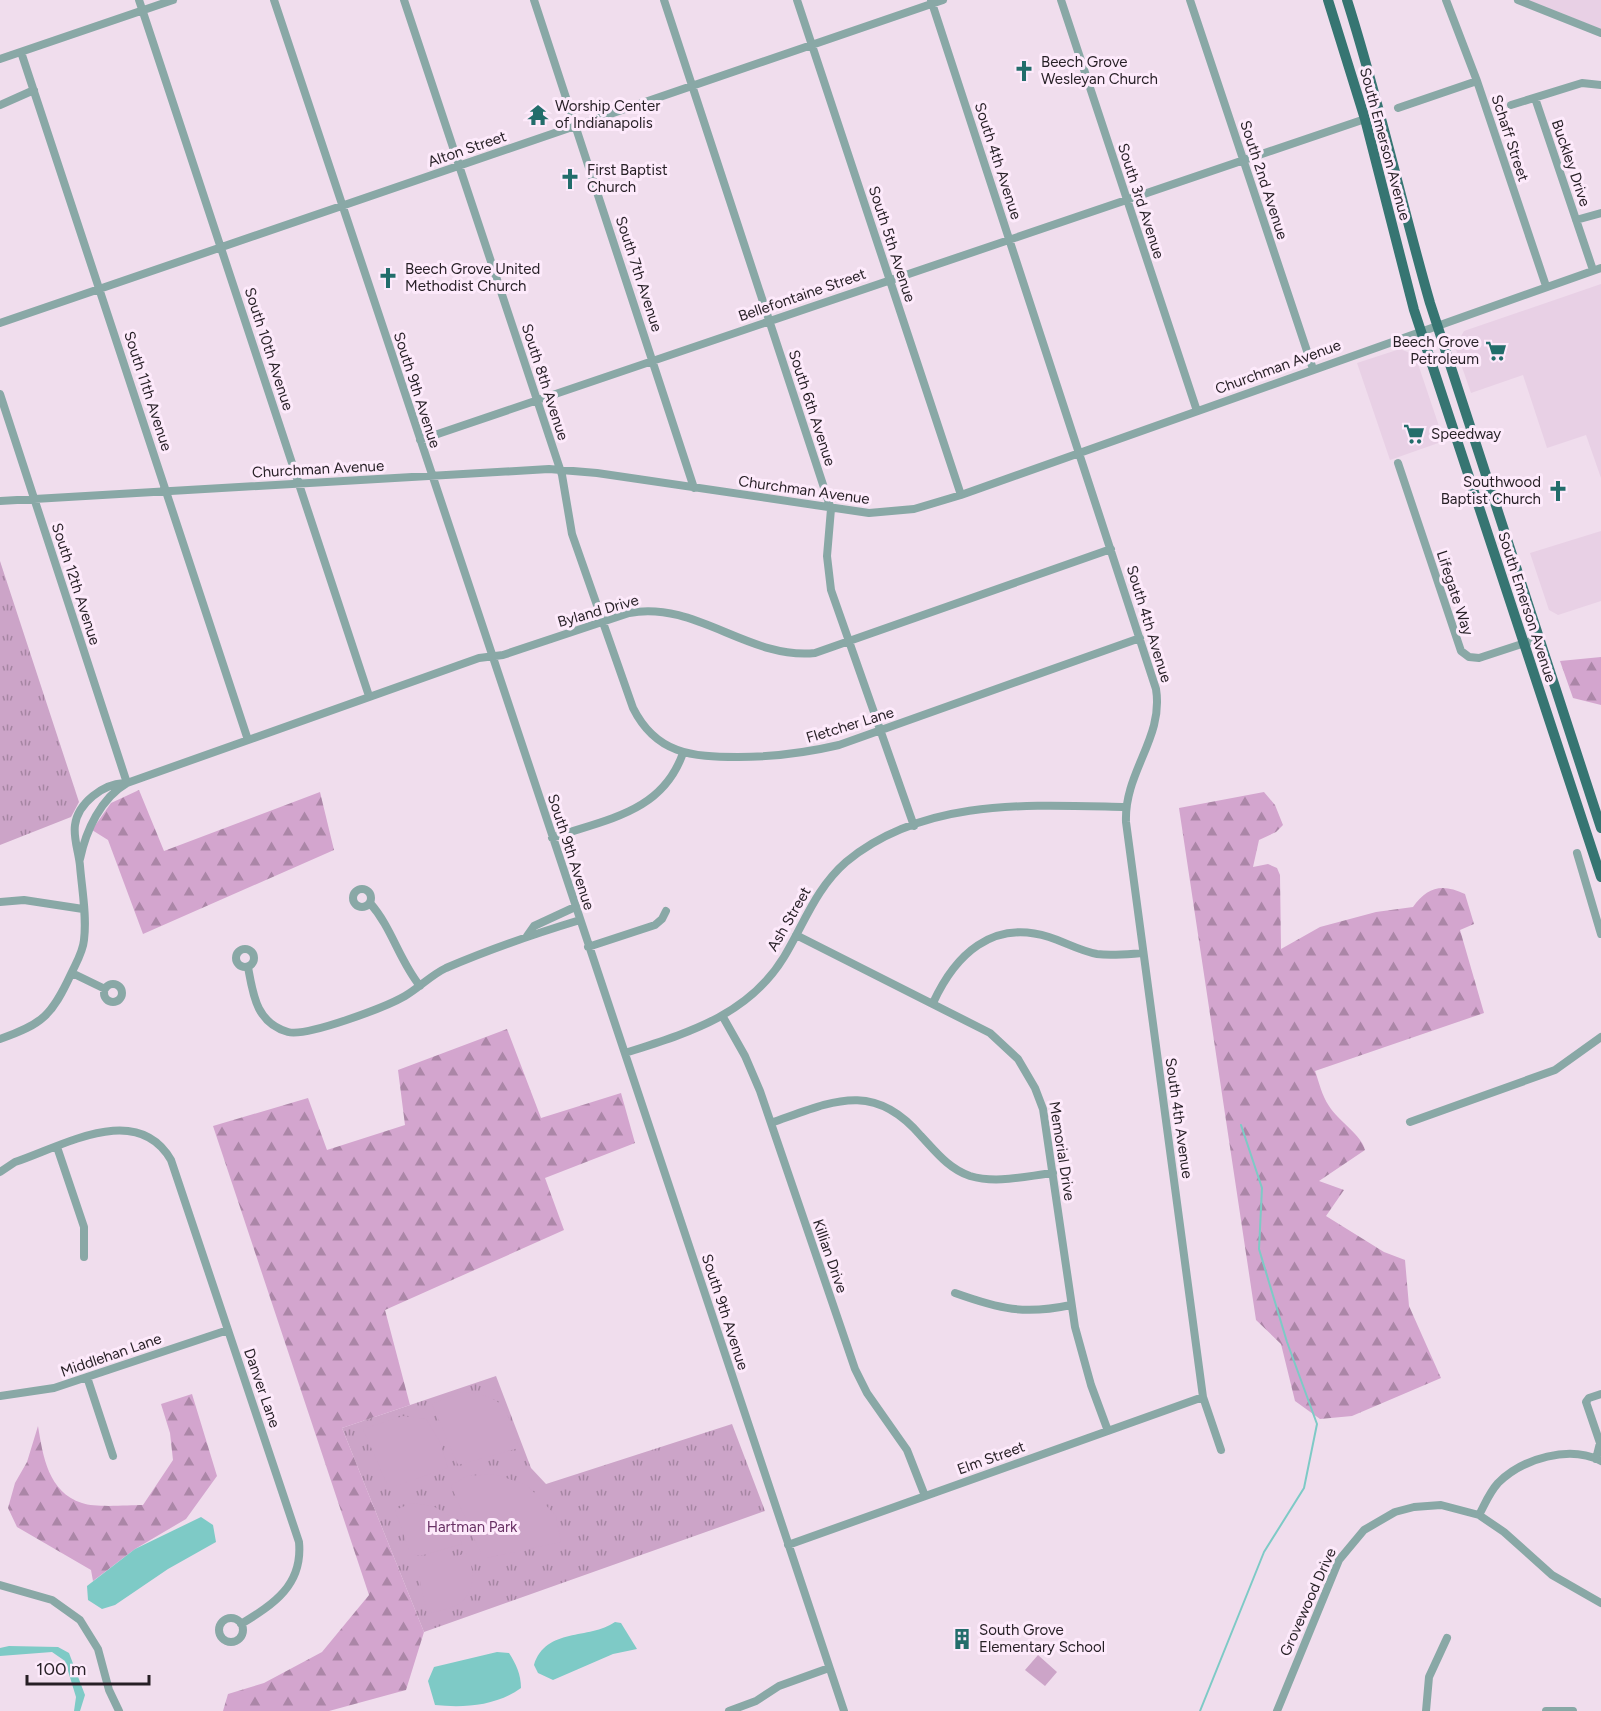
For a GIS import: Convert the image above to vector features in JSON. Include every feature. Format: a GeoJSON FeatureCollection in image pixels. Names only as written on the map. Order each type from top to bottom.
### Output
{"type":"FeatureCollection","features":[{"type":"Feature","properties":{"kind":"main road","name":"South Emerson Avenue"},"geometry":{"type":"LineString","coordinates":[[1328,0],[1365,119],[1396,247],[1420,331],[1601,877]]}},
{"type":"Feature","properties":{"kind":"main road","name":"South Emerson Avenue"},"geometry":{"type":"LineString","coordinates":[[1347,0],[1379,107],[1410,235],[1601,828]]}},
{"type":"Feature","properties":{"kind":"street","name":"South 10th Avenue"},"geometry":{"type":"LineString","coordinates":[[139,0],[369,696]]}},
{"type":"Feature","properties":{"kind":"street"},"geometry":{"type":"LineString","coordinates":[[0,59],[173,0]]}},
{"type":"Feature","properties":{"kind":"street","name":"South 9th Avenue"},"geometry":{"type":"LineString","coordinates":[[274,0],[843,1711]]}},
{"type":"Feature","properties":{"kind":"street","name":"South 8th Avenue"},"geometry":{"type":"LineString","coordinates":[[404,0],[560,470],[572,534],[603,622],[639,718],[656,738],[683,753]]}},
{"type":"Feature","properties":{"kind":"street","name":"South 7th Avenue"},"geometry":{"type":"LineString","coordinates":[[534,0],[694,488]]}},
{"type":"Feature","properties":{"kind":"street","name":"South 6th Avenue"},"geometry":{"type":"LineString","coordinates":[[664,0],[831,509],[828,571],[836,604],[914,826]]}},
{"type":"Feature","properties":{"kind":"street","name":"South 5th Avenue"},"geometry":{"type":"LineString","coordinates":[[798,0],[961,495]]}},
{"type":"Feature","properties":{"kind":"street","name":"Alton Street"},"geometry":{"type":"LineString","coordinates":[[0,322],[812,45],[931,2],[943,0]]}},
{"type":"Feature","properties":{"kind":"street","name":"South 3rd Avenue"},"geometry":{"type":"LineString","coordinates":[[1061,0],[1197,411]]}},
{"type":"Feature","properties":{"kind":"street","name":"South 2nd Avenue"},"geometry":{"type":"LineString","coordinates":[[1190,0],[1312,369]]}},
{"type":"Feature","properties":{"kind":"street","name":"Schaff Street"},"geometry":{"type":"LineString","coordinates":[[1446,0],[1477,81],[1546,286]]}},
{"type":"Feature","properties":{"kind":"street"},"geometry":{"type":"LineString","coordinates":[[1518,0],[1601,33]]}},
{"type":"Feature","properties":{"kind":"street","name":"South 4th Avenue"},"geometry":{"type":"LineString","coordinates":[[931,2],[1156,689],[1158,716],[1152,737],[1131,780],[1126,807],[1143,953],[1203,1397],[1221,1450]]}},
{"type":"Feature","properties":{"kind":"street","name":"South 11th Avenue"},"geometry":{"type":"LineString","coordinates":[[21,52],[248,740]]}},
{"type":"Feature","properties":{"kind":"street"},"geometry":{"type":"LineString","coordinates":[[1398,108],[1477,81]]}},
{"type":"Feature","properties":{"kind":"street"},"geometry":{"type":"LineString","coordinates":[[1511,105],[1582,83],[1601,85]]}},
{"type":"Feature","properties":{"kind":"street"},"geometry":{"type":"LineString","coordinates":[[0,105],[34,90]]}},
{"type":"Feature","properties":{"kind":"street","name":"Buckley Drive"},"geometry":{"type":"LineString","coordinates":[[1535,98],[1576,220],[1597,269]]}},
{"type":"Feature","properties":{"kind":"street","name":"Bellefontaine Street"},"geometry":{"type":"LineString","coordinates":[[420,440],[1126,198],[1365,119]]}},
{"type":"Feature","properties":{"kind":"street"},"geometry":{"type":"LineString","coordinates":[[1576,220],[1601,213]]}},
{"type":"Feature","properties":{"kind":"street","name":"Churchman Avenue"},"geometry":{"type":"LineString","coordinates":[[0,501],[560,470],[831,509],[869,513],[894,512],[926,507],[961,495],[1597,269]]}},
{"type":"Feature","properties":{"kind":"street","name":"South 12th Avenue"},"geometry":{"type":"LineString","coordinates":[[0,394],[127,783]]}},
{"type":"Feature","properties":{"kind":"street","name":"Lifegate Way"},"geometry":{"type":"LineString","coordinates":[[1398,463],[1461,651],[1475,658],[1540,638]]}},
{"type":"Feature","properties":{"kind":"street","name":"Byland Drive"},"geometry":{"type":"LineString","coordinates":[[80,859],[74,828],[81,809],[108,786],[127,783],[479,658],[491,657],[636,611],[662,611],[782,653],[815,653],[849,643],[1111,549]]}},
{"type":"Feature","properties":{"kind":"street","name":"Fletcher Lane"},"geometry":{"type":"LineString","coordinates":[[683,753],[702,757],[780,756],[839,745],[1140,638]]}},
{"type":"Feature","properties":{"kind":"street"},"geometry":{"type":"LineString","coordinates":[[552,838],[646,804],[671,781],[683,753]]}},
{"type":"Feature","properties":{"kind":"street"},"geometry":{"type":"LineString","coordinates":[[0,1039],[28,1029],[45,1018],[55,1006],[72,973],[84,943],[80,859],[89,830],[107,797],[127,783]]}},
{"type":"Feature","properties":{"kind":"street","name":"Ash Street"},"geometry":{"type":"LineString","coordinates":[[625,1053],[694,1031],[723,1017],[757,992],[772,974],[822,888],[846,863],[870,845],[914,826],[960,812],[1005,806],[1126,807]]}},
{"type":"Feature","properties":{"kind":"street"},"geometry":{"type":"LineString","coordinates":[[1577,853],[1601,934]]}},
{"type":"Feature","properties":{"kind":"street"},"geometry":{"type":"LineString","coordinates":[[0,902],[24,900],[83,909]]}},
{"type":"Feature","properties":{"kind":"street"},"geometry":{"type":"LineString","coordinates":[[370,903],[384,920],[406,966],[420,986]]}},
{"type":"Feature","properties":{"kind":"street"},"geometry":{"type":"LineString","coordinates":[[526,937],[534,926],[575,908]]}},
{"type":"Feature","properties":{"kind":"street"},"geometry":{"type":"LineString","coordinates":[[588,947],[655,925],[666,911]]}},
{"type":"Feature","properties":{"kind":"street"},"geometry":{"type":"LineString","coordinates":[[248,967],[254,999],[263,1016],[281,1030],[296,1033],[307,1032],[390,1004],[442,970],[526,937],[580,920]]}},
{"type":"Feature","properties":{"kind":"street"},"geometry":{"type":"LineString","coordinates":[[933,1003],[943,981],[962,956],[979,944],[1008,934],[1042,935],[1097,954],[1143,953]]}},
{"type":"Feature","properties":{"kind":"street","name":"Memorial Drive"},"geometry":{"type":"LineString","coordinates":[[796,935],[990,1033],[1018,1059],[1040,1097],[1071,1305],[1085,1367],[1108,1431]]}},
{"type":"Feature","properties":{"kind":"street"},"geometry":{"type":"LineString","coordinates":[[72,973],[105,989]]}},
{"type":"Feature","properties":{"kind":"street","name":"Killian Drive"},"geometry":{"type":"LineString","coordinates":[[723,1017],[749,1063],[855,1369],[867,1393],[907,1450],[925,1496]]}},
{"type":"Feature","properties":{"kind":"street"},"geometry":{"type":"LineString","coordinates":[[1410,1122],[1555,1070],[1601,1037]]}},
{"type":"Feature","properties":{"kind":"street"},"geometry":{"type":"LineString","coordinates":[[771,1123],[835,1101],[865,1100],[887,1106],[903,1116],[943,1160],[969,1175],[1000,1180],[1053,1173]]}},
{"type":"Feature","properties":{"kind":"street","name":"Danver Lane"},"geometry":{"type":"LineString","coordinates":[[57,1147],[120,1129],[142,1133],[158,1143],[174,1166],[297,1534],[299,1550],[294,1577],[285,1592],[273,1604],[241,1624]]}},
{"type":"Feature","properties":{"kind":"street"},"geometry":{"type":"LineString","coordinates":[[0,1172],[15,1162],[57,1147],[84,1227],[84,1257]]}},
{"type":"Feature","properties":{"kind":"street"},"geometry":{"type":"LineString","coordinates":[[955,1293],[1013,1311],[1036,1312],[1071,1305]]}},
{"type":"Feature","properties":{"kind":"street","name":"Middlehan Lane"},"geometry":{"type":"LineString","coordinates":[[0,1396],[54,1388],[228,1330]]}},
{"type":"Feature","properties":{"kind":"street"},"geometry":{"type":"LineString","coordinates":[[87,1377],[113,1456]]}},
{"type":"Feature","properties":{"kind":"street"},"geometry":{"type":"LineString","coordinates":[[1479,1515],[1498,1484],[1520,1468],[1563,1453],[1578,1453],[1599,1460],[1600,1443],[1587,1401],[1601,1394]]}},
{"type":"Feature","properties":{"kind":"street","name":"Elm Street"},"geometry":{"type":"LineString","coordinates":[[788,1545],[1203,1397]]}},
{"type":"Feature","properties":{"kind":"street","name":"Grovewood Drive"},"geometry":{"type":"LineString","coordinates":[[1277,1711],[1337,1564],[1358,1535],[1379,1519],[1411,1507],[1449,1506],[1479,1515],[1504,1532],[1552,1575],[1601,1603]]}},
{"type":"Feature","properties":{"kind":"street"},"geometry":{"type":"LineString","coordinates":[[0,1585],[52,1600],[80,1620],[98,1648],[108,1690],[119,1711]]}},
{"type":"Feature","properties":{"kind":"street"},"geometry":{"type":"LineString","coordinates":[[1426,1711],[1426,1692],[1430,1677],[1447,1638]]}},
{"type":"Feature","properties":{"kind":"street"},"geometry":{"type":"LineString","coordinates":[[729,1711],[746,1708],[779,1686],[829,1668]]}},
{"type":"Feature","properties":{"kind":"street"},"geometry":{"type":"LineString","coordinates":[[1546,1711],[1573,1711]]}},
{"type":"Feature","properties":{"kind":"shaded area"},"geometry":{"type":"Polygon","coordinates":[[[1528,0],[1601,0],[1601,29],[1528,0]]]}},
{"type":"Feature","properties":{"kind":"shaded area"},"geometry":{"type":"Polygon","coordinates":[[[1601,284],[1601,478],[1586,435],[1547,448],[1523,375],[1471,393],[1455,347],[1464,331],[1601,284]]]}},
{"type":"Feature","properties":{"kind":"shaded area"},"geometry":{"type":"Polygon","coordinates":[[[1400,349],[1415,355],[1444,441],[1390,460],[1357,363],[1400,349]]]}},
{"type":"Feature","properties":{"kind":"shaded area"},"geometry":{"type":"Polygon","coordinates":[[[1601,531],[1601,601],[1558,615],[1549,610],[1530,553],[1601,531]]]}},
{"type":"Feature","properties":{"kind":"shaded area"},"geometry":{"type":"Polygon","coordinates":[[[201,1517],[213,1525],[216,1542],[168,1569],[115,1605],[102,1609],[88,1600],[87,1586],[135,1549],[201,1517]]]}},
{"type":"Feature","properties":{"kind":"shaded area"},"geometry":{"type":"Polygon","coordinates":[[[615,1622],[621,1623],[637,1649],[613,1654],[553,1680],[538,1673],[534,1665],[540,1653],[548,1645],[558,1639],[593,1631],[615,1622]]]}},
{"type":"Feature","properties":{"kind":"shaded area"},"geometry":{"type":"Polygon","coordinates":[[[9,1646],[58,1647],[69,1653],[85,1695],[80,1711],[74,1711],[76,1697],[65,1661],[52,1652],[0,1656],[0,1648],[9,1646]]]}},
{"type":"Feature","properties":{"kind":"shaded area"},"geometry":{"type":"Polygon","coordinates":[[[497,1652],[509,1653],[518,1669],[521,1688],[490,1702],[457,1706],[435,1705],[428,1681],[434,1667],[497,1652]]]}},
{"type":"Feature","properties":{"kind":"green space"},"geometry":{"type":"Polygon","coordinates":[[[0,561],[79,802],[71,817],[0,845],[0,561]]]}},
{"type":"Feature","properties":{"kind":"green space"},"geometry":{"type":"Polygon","coordinates":[[[1601,657],[1601,705],[1573,698],[1560,661],[1601,657]]]}},
{"type":"Feature","properties":{"kind":"green space"},"geometry":{"type":"Polygon","coordinates":[[[139,790],[164,851],[320,792],[334,850],[143,934],[108,840],[92,830],[111,803],[139,790]]]}},
{"type":"Feature","properties":{"kind":"green space"},"geometry":{"type":"Polygon","coordinates":[[[1264,792],[1275,805],[1283,825],[1276,832],[1259,840],[1253,867],[1268,864],[1277,868],[1280,875],[1281,949],[1320,927],[1376,912],[1413,907],[1430,891],[1442,888],[1465,894],[1474,924],[1460,930],[1484,1013],[1315,1071],[1329,1106],[1355,1133],[1365,1150],[1319,1181],[1344,1190],[1326,1216],[1384,1252],[1405,1260],[1409,1306],[1441,1378],[1352,1416],[1320,1419],[1295,1401],[1281,1344],[1256,1320],[1179,808],[1264,792]]]}},
{"type":"Feature","properties":{"kind":"green space"},"geometry":{"type":"Polygon","coordinates":[[[507,1029],[541,1118],[621,1093],[635,1143],[545,1178],[564,1230],[385,1310],[410,1405],[342,1428],[424,1632],[406,1690],[329,1711],[223,1711],[228,1694],[264,1683],[322,1652],[369,1595],[213,1126],[308,1098],[327,1150],[405,1125],[398,1070],[507,1029]]]}},
{"type":"Feature","properties":{"kind":"green space","name":"Hartman Park"},"geometry":{"type":"Polygon","coordinates":[[[496,1376],[531,1468],[546,1484],[732,1424],[765,1511],[424,1632],[342,1428],[496,1376]]]}},
{"type":"Feature","properties":{"kind":"green space"},"geometry":{"type":"Polygon","coordinates":[[[460,1392],[487,1396],[502,1406],[507,1413],[519,1448],[458,1465],[432,1404],[460,1392]]]}},
{"type":"Feature","properties":{"kind":"green space"},"geometry":{"type":"Polygon","coordinates":[[[192,1394],[217,1476],[186,1519],[135,1549],[93,1581],[91,1570],[17,1527],[8,1508],[15,1483],[27,1462],[38,1426],[45,1461],[54,1482],[61,1491],[82,1503],[112,1506],[143,1505],[173,1460],[170,1433],[161,1404],[192,1394]]]}},
{"type":"Feature","properties":{"kind":"green space"},"geometry":{"type":"Polygon","coordinates":[[[403,1416],[426,1419],[440,1442],[448,1468],[395,1486],[387,1484],[363,1429],[403,1416]]]}},
{"type":"Feature","properties":{"kind":"green space"},"geometry":{"type":"Polygon","coordinates":[[[494,1474],[527,1485],[556,1516],[561,1542],[487,1558],[481,1554],[451,1486],[467,1476],[494,1474]]]}},
{"type":"Feature","properties":{"kind":"green space"},"geometry":{"type":"Polygon","coordinates":[[[412,1503],[433,1506],[454,1518],[462,1544],[420,1556],[410,1553],[395,1510],[412,1503]]]}},
{"type":"Feature","properties":{"kind":"green space"},"geometry":{"type":"Polygon","coordinates":[[[466,1553],[472,1575],[467,1596],[455,1606],[427,1614],[419,1576],[421,1568],[466,1553]]]}},
{"type":"Feature","properties":{"kind":"green space"},"geometry":{"type":"Polygon","coordinates":[[[1038,1655],[1057,1672],[1045,1686],[1025,1670],[1038,1655]]]}},
{"type":"Feature","properties":{"kind":"waterway"},"geometry":{"type":"LineString","coordinates":[[1200,1711],[1264,1552],[1304,1488],[1317,1424],[1287,1342],[1259,1249],[1262,1188],[1241,1125]]}},
{"type":"Feature","properties":{"kind":"place","name":"Beech Grove Wesleyan Church"},"geometry":{"type":"Point","coordinates":[1024,71]}},
{"type":"Feature","properties":{"kind":"place","name":"Worship Center of Indianapolis"},"geometry":{"type":"Point","coordinates":[538,115]}},
{"type":"Feature","properties":{"kind":"place","name":"First Baptist Church"},"geometry":{"type":"Point","coordinates":[570,179]}},
{"type":"Feature","properties":{"kind":"place","name":"Beech Grove United Methodist Church"},"geometry":{"type":"Point","coordinates":[388,278]}},
{"type":"Feature","properties":{"kind":"place","name":"Beech Grove Petroleum"},"geometry":{"type":"Point","coordinates":[1496,351]}},
{"type":"Feature","properties":{"kind":"place","name":"Speedway"},"geometry":{"type":"Point","coordinates":[1414,434]}},
{"type":"Feature","properties":{"kind":"place","name":"Southwood Baptist Church"},"geometry":{"type":"Point","coordinates":[1558,491]}},
{"type":"Feature","properties":{"kind":"place","name":"South Grove Elementary School"},"geometry":{"type":"Point","coordinates":[962,1639]}}]}
